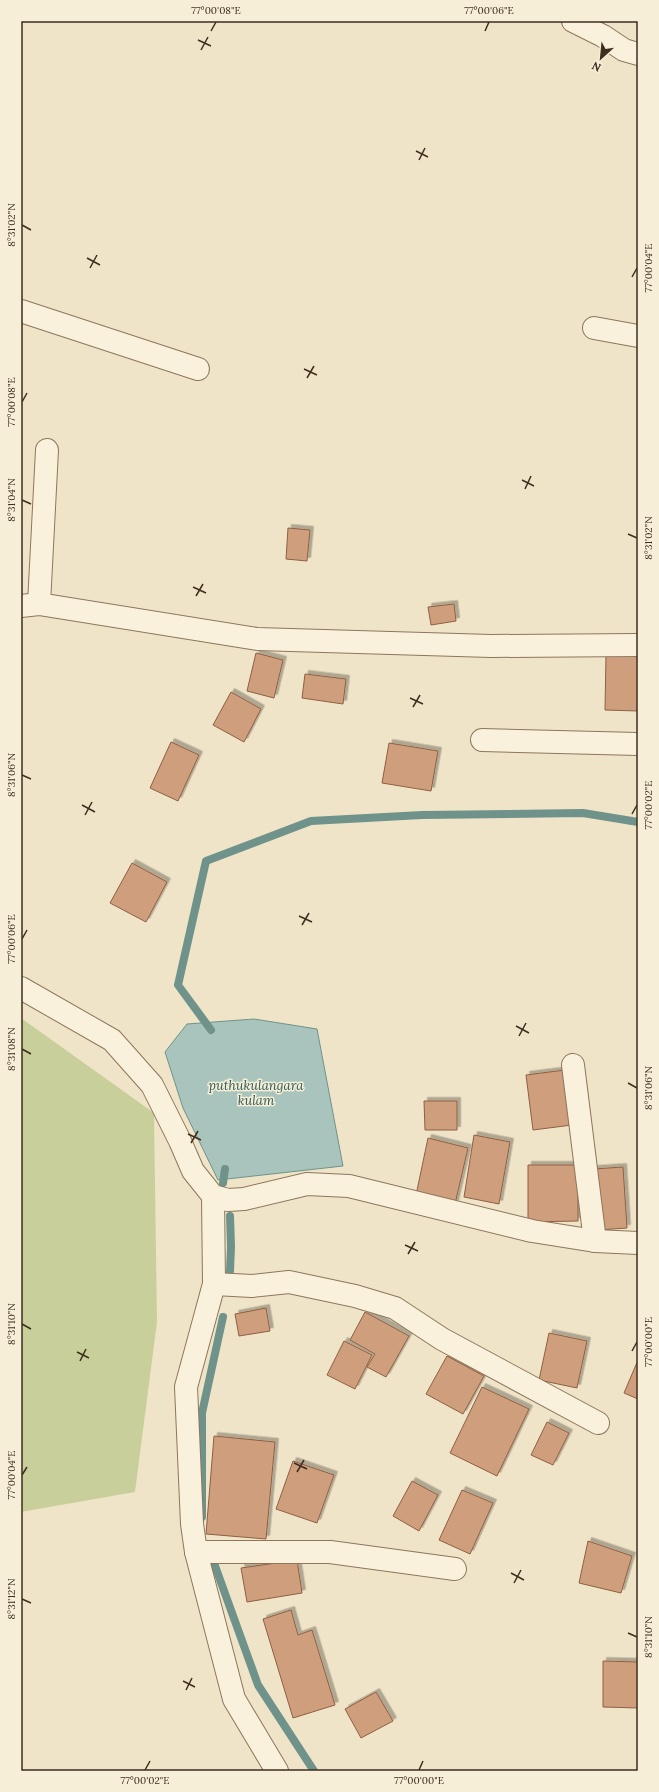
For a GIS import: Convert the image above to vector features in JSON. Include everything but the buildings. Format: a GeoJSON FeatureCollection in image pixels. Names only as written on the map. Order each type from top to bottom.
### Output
{"type":"FeatureCollection","features":[{"type":"Feature","properties":{"kind":"street"},"geometry":{"type":"LineString","coordinates":[[573,21],[603,36],[624,50],[638,54]]}},
{"type":"Feature","properties":{"kind":"street"},"geometry":{"type":"LineString","coordinates":[[21,311],[198,369]]}},
{"type":"Feature","properties":{"kind":"street"},"geometry":{"type":"LineString","coordinates":[[594,328],[638,336]]}},
{"type":"Feature","properties":{"kind":"street"},"geometry":{"type":"LineString","coordinates":[[47,450],[30,605],[257,639],[491,646],[638,645]]}},
{"type":"Feature","properties":{"kind":"street"},"geometry":{"type":"LineString","coordinates":[[482,740],[638,744]]}},
{"type":"Feature","properties":{"kind":"street"},"geometry":{"type":"LineString","coordinates":[[21,988],[112,1040],[152,1085],[193,1171],[213,1196],[228,1200],[244,1199],[307,1184],[349,1186],[532,1231],[595,1241],[638,1244]]}},
{"type":"Feature","properties":{"kind":"street"},"geometry":{"type":"LineString","coordinates":[[573,1065],[595,1241]]}},
{"type":"Feature","properties":{"kind":"street"},"geometry":{"type":"LineString","coordinates":[[213,1196],[214,1284],[186,1387],[191,1509],[196,1552],[234,1699],[277,1771]]}},
{"type":"Feature","properties":{"kind":"street"},"geometry":{"type":"LineString","coordinates":[[214,1284],[252,1286],[289,1282],[354,1296],[395,1308],[442,1339],[598,1423]]}},
{"type":"Feature","properties":{"kind":"street"},"geometry":{"type":"LineString","coordinates":[[196,1552],[330,1552],[455,1569]]}},
{"type":"Feature","properties":{"kind":"green space"},"geometry":{"type":"Polygon","coordinates":[[[21,1018],[154,1113],[157,1322],[135,1492],[21,1512],[21,1018]]]}},
{"type":"Feature","properties":{"kind":"water","name":"puthukulangara kulam"},"geometry":{"type":"Polygon","coordinates":[[[254,1019],[317,1029],[343,1166],[218,1180],[183,1108],[165,1052],[187,1024],[254,1019]]]}},
{"type":"Feature","properties":{"kind":"waterway"},"geometry":{"type":"LineString","coordinates":[[211,1030],[178,985],[206,861],[311,821],[422,815],[583,813],[638,822]]}},
{"type":"Feature","properties":{"kind":"waterway"},"geometry":{"type":"LineString","coordinates":[[223,1183],[225,1169]]}},
{"type":"Feature","properties":{"kind":"waterway"},"geometry":{"type":"LineString","coordinates":[[230,1216],[230,1271]]}},
{"type":"Feature","properties":{"kind":"waterway"},"geometry":{"type":"LineString","coordinates":[[202,1517],[202,1413],[223,1317]]}},
{"type":"Feature","properties":{"kind":"waterway"},"geometry":{"type":"LineString","coordinates":[[214,1563],[258,1685],[314,1771]]}}]}
